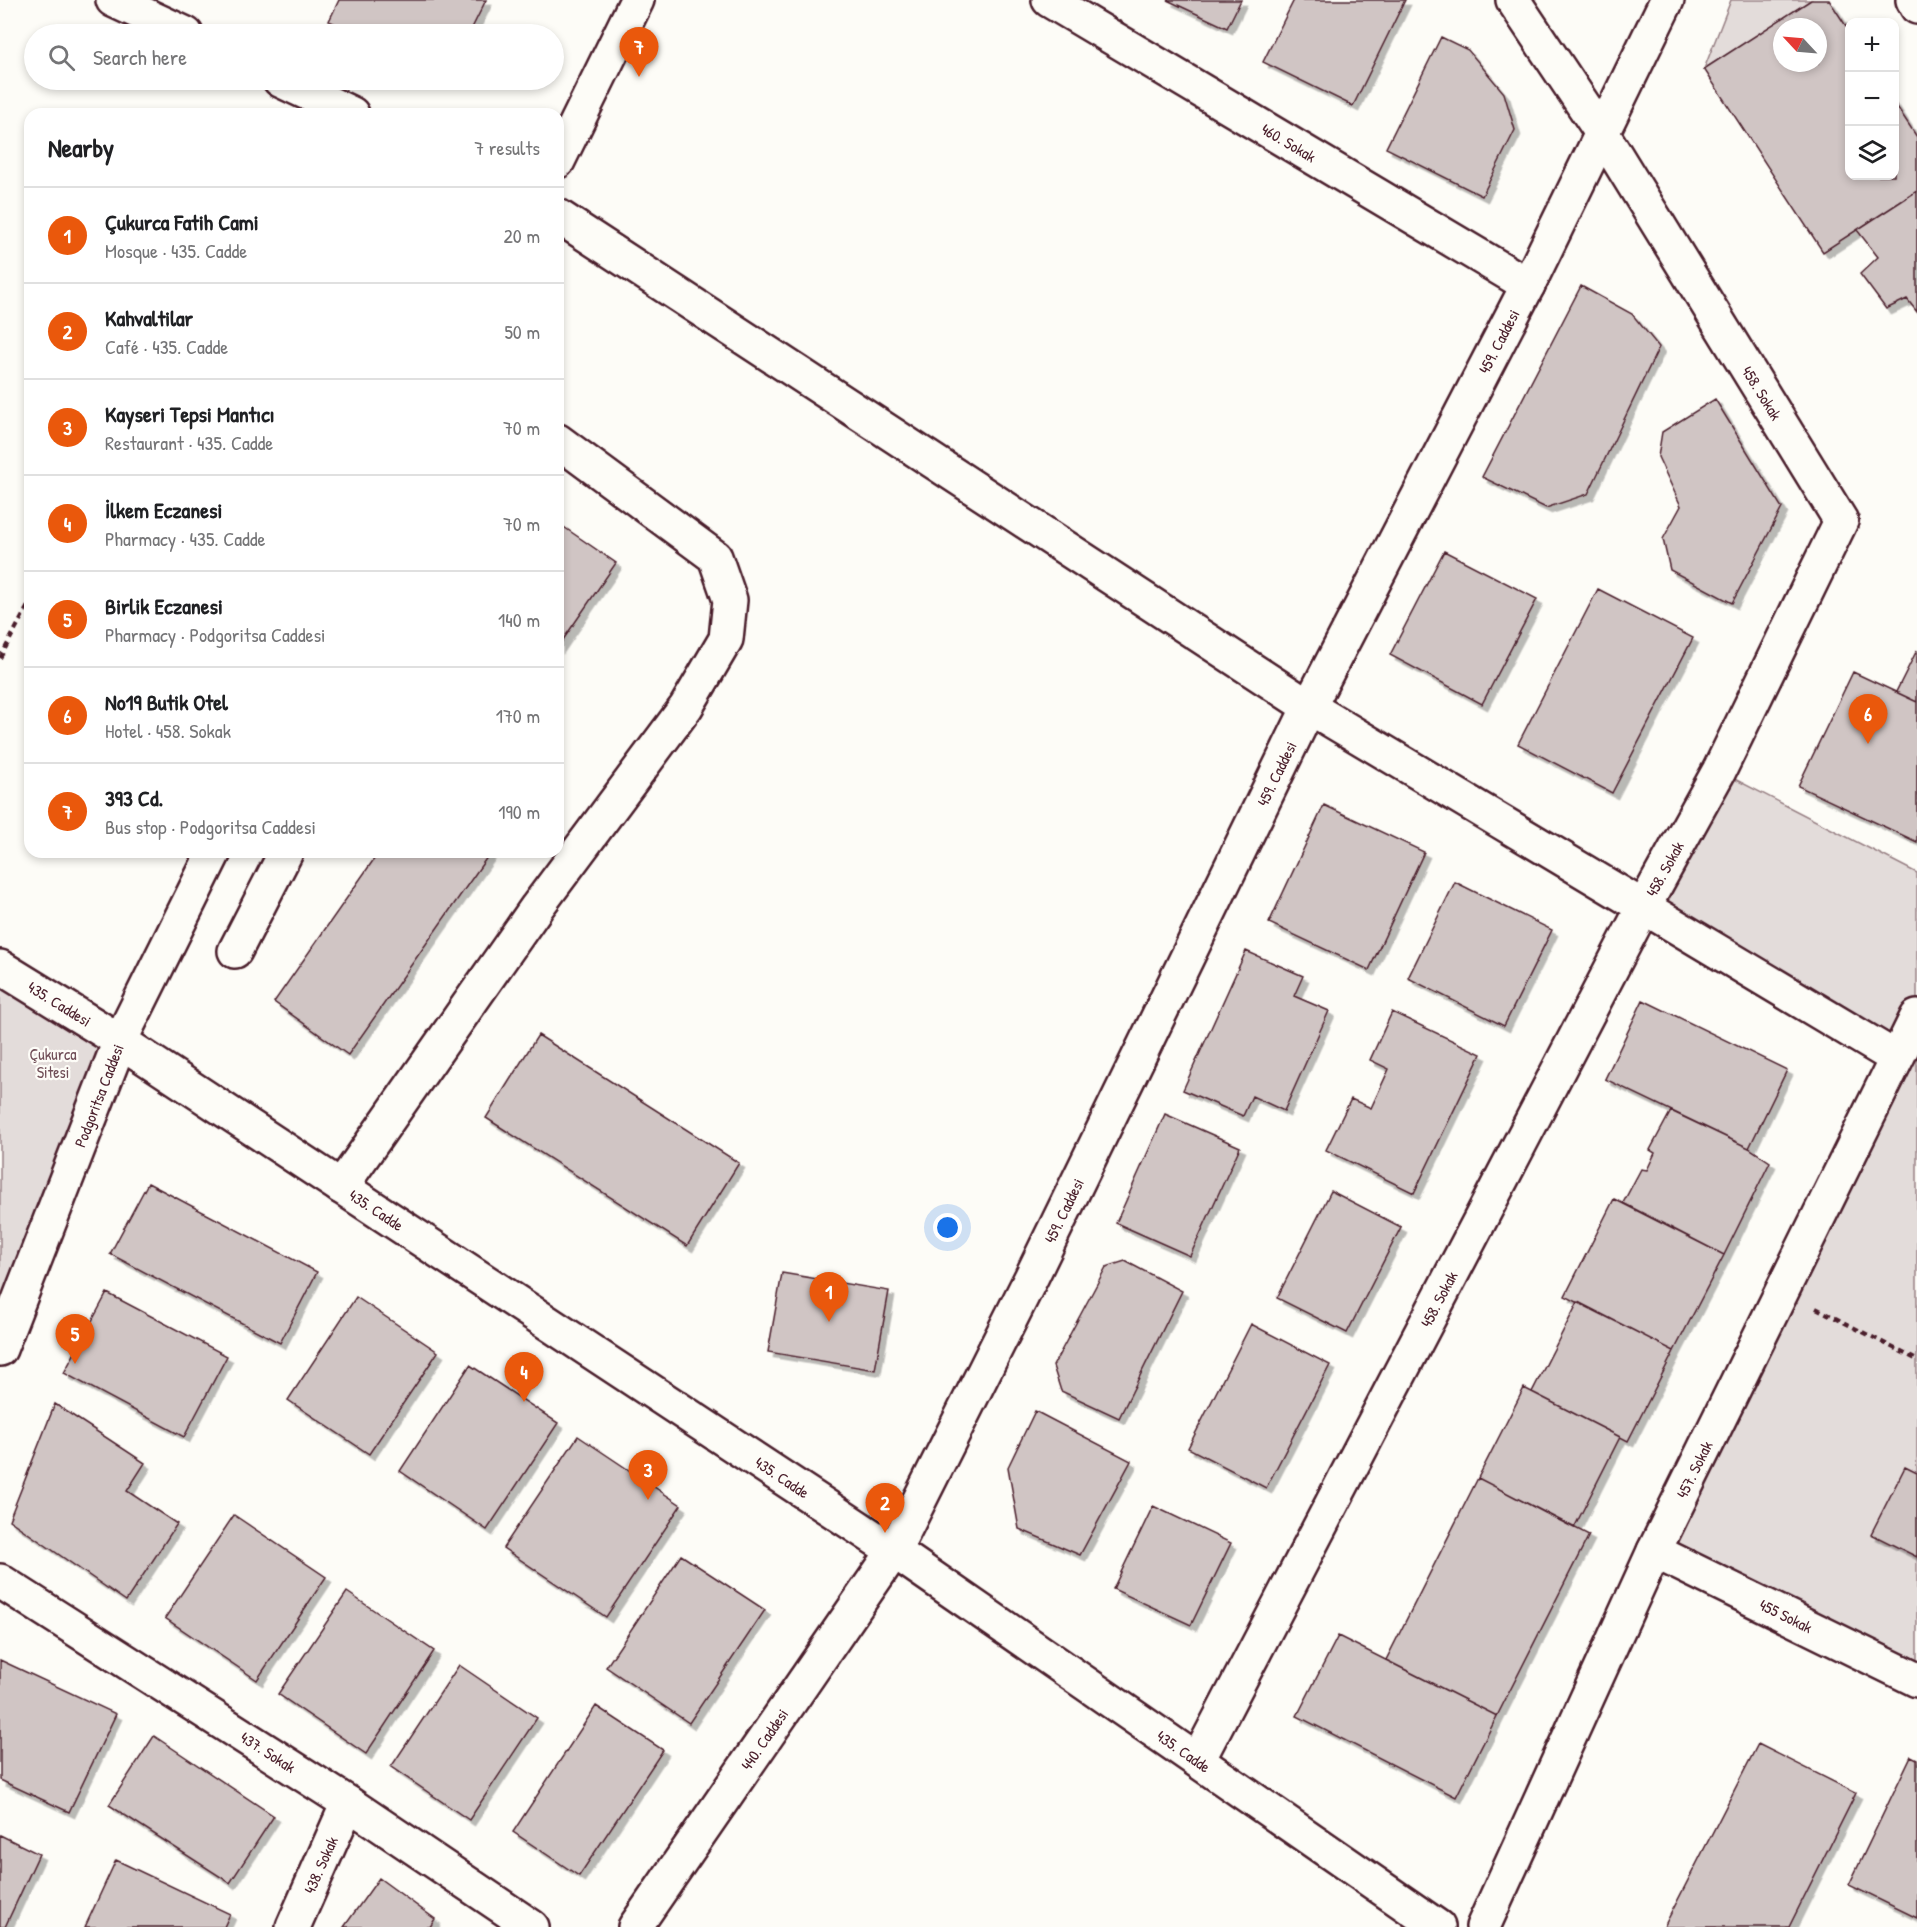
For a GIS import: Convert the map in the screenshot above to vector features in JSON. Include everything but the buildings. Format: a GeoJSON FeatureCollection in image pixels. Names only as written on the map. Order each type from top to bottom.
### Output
{"type":"FeatureCollection","features":[{"type":"Feature","properties":{"kind":"street"},"geometry":{"type":"LineString","coordinates":[[113,0],[165,24]]}},
{"type":"Feature","properties":{"kind":"street"},"geometry":{"type":"LineString","coordinates":[[564,150],[637,0]]}},
{"type":"Feature","properties":{"kind":"street","name":"460. Sokak"},"geometry":{"type":"LineString","coordinates":[[1048,0],[1528,285]]}},
{"type":"Feature","properties":{"kind":"street","name":"458. Sokak"},"geometry":{"type":"LineString","coordinates":[[1198,1760],[1643,908],[1719,771],[1841,521],[1602,133],[1513,0]]}},
{"type":"Feature","properties":{"kind":"street","name":"459. Caddesi"},"geometry":{"type":"LineString","coordinates":[[894,1551],[1036,1267],[1309,707],[1528,285],[1666,0]]}},
{"type":"Feature","properties":{"kind":"street"},"geometry":{"type":"LineString","coordinates":[[1913,0],[1917,7]]}},
{"type":"Feature","properties":{"kind":"street"},"geometry":{"type":"LineString","coordinates":[[301,90],[339,108]]}},
{"type":"Feature","properties":{"kind":"street"},"geometry":{"type":"LineString","coordinates":[[564,220],[1309,707],[1896,1059]]}},
{"type":"Feature","properties":{"kind":"street"},"geometry":{"type":"LineString","coordinates":[[341,1187],[537,907],[686,706],[726,639],[730,600],[715,557],[564,445]]}},
{"type":"Feature","properties":{"kind":"street","name":"Podgoritsa Caddesi"},"geometry":{"type":"LineString","coordinates":[[0,1349],[120,1041],[211,858]]}},
{"type":"Feature","properties":{"kind":"street"},"geometry":{"type":"LineString","coordinates":[[235,951],[283,858]]}},
{"type":"Feature","properties":{"kind":"street","name":"435. Caddesi"},"geometry":{"type":"LineString","coordinates":[[0,967],[120,1041]]}},
{"type":"Feature","properties":{"kind":"street","name":"457. Sokak"},"geometry":{"type":"LineString","coordinates":[[1483,1927],[1654,1551],[1917,1017]]}},
{"type":"Feature","properties":{"kind":"street","name":"435. Cadde"},"geometry":{"type":"LineString","coordinates":[[120,1041],[894,1551],[1438,1927]]}},
{"type":"Feature","properties":{"kind":"street","name":"440. Caddesi"},"geometry":{"type":"LineString","coordinates":[[635,1927],[894,1551]]}},
{"type":"Feature","properties":{"kind":"street","name":"455 Sokak"},"geometry":{"type":"LineString","coordinates":[[1654,1551],[1917,1680]]}},
{"type":"Feature","properties":{"kind":"street","name":"437. Sokak"},"geometry":{"type":"LineString","coordinates":[[0,1581],[348,1803],[532,1927]]}},
{"type":"Feature","properties":{"kind":"street","name":"438. Sokak"},"geometry":{"type":"LineString","coordinates":[[293,1927],[348,1803]]}},
{"type":"Feature","properties":{"kind":"path"},"geometry":{"type":"LineString","coordinates":[[0,658],[24,613]]}},
{"type":"Feature","properties":{"kind":"path"},"geometry":{"type":"LineString","coordinates":[[1781,1290],[1917,1359]]}},
{"type":"Feature","properties":{"kind":"green space"},"geometry":{"type":"Polygon","coordinates":[[[1731,0],[1811,0],[1783,18],[1773,18],[1773,25],[1704,69],[1731,0]]]}},
{"type":"Feature","properties":{"kind":"green space"},"geometry":{"type":"Polygon","coordinates":[[[1719,771],[1917,873],[1917,1680],[1654,1551],[1896,1059],[1643,908],[1719,771]]]}},
{"type":"Feature","properties":{"kind":"green space","name":"Çukurca Sitesi"},"geometry":{"type":"Polygon","coordinates":[[[0,967],[120,1041],[0,1349],[0,967]]]}},
{"type":"Feature","properties":{"kind":"place","name":"393 Cd."},"geometry":{"type":"Point","coordinates":[639,77]}},
{"type":"Feature","properties":{"kind":"place","name":"No19 Butik Otel"},"geometry":{"type":"Point","coordinates":[1868,744]}},
{"type":"Feature","properties":{"kind":"place","name":"Çukurca Fatih Cami"},"geometry":{"type":"Point","coordinates":[829,1322]}},
{"type":"Feature","properties":{"kind":"place","name":"Birlik Eczanesi"},"geometry":{"type":"Point","coordinates":[75,1364]}},
{"type":"Feature","properties":{"kind":"place","name":"İlkem Eczanesi"},"geometry":{"type":"Point","coordinates":[524,1402]}},
{"type":"Feature","properties":{"kind":"place","name":"Kayseri Tepsi Mantıcı"},"geometry":{"type":"Point","coordinates":[648,1500]}},
{"type":"Feature","properties":{"kind":"place","name":"Kahvaltilar"},"geometry":{"type":"Point","coordinates":[885,1533]}}]}
